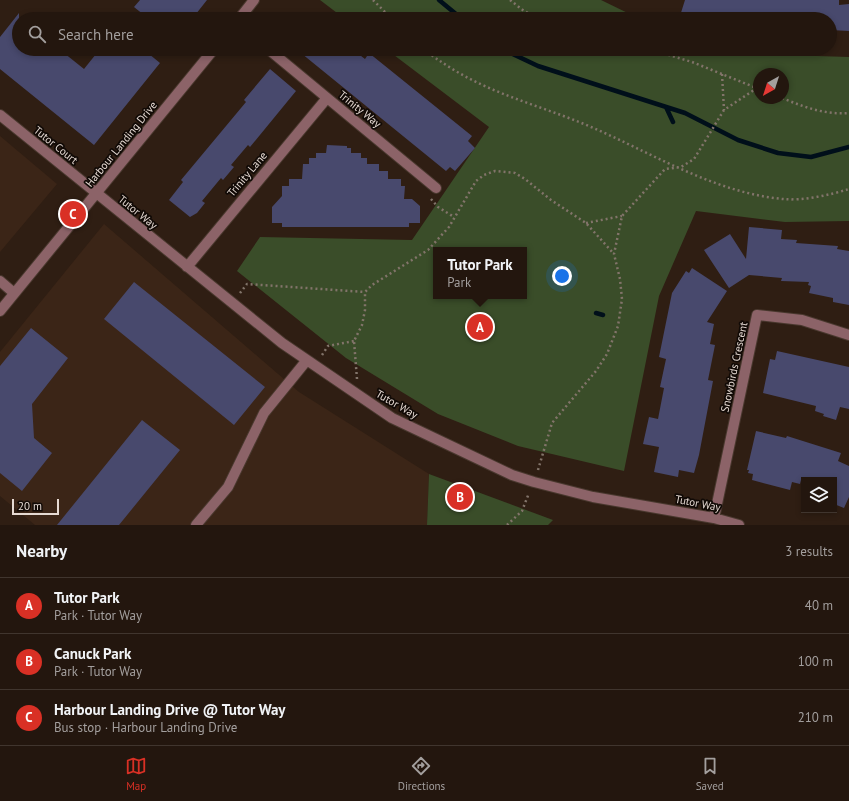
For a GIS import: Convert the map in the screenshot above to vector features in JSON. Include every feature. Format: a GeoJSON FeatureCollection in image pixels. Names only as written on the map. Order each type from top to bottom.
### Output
{"type":"FeatureCollection","features":[{"type":"Feature","properties":{"kind":"street"},"geometry":{"type":"LineString","coordinates":[[245,12],[254,0]]}},
{"type":"Feature","properties":{"kind":"street","name":"Harbour Landing Drive"},"geometry":{"type":"LineString","coordinates":[[0,311],[208,56]]}},
{"type":"Feature","properties":{"kind":"street","name":"Trinity Way"},"geometry":{"type":"LineString","coordinates":[[276,56],[436,188]]}},
{"type":"Feature","properties":{"kind":"street","name":"Trinity Lane"},"geometry":{"type":"LineString","coordinates":[[186,266],[327,98]]}},
{"type":"Feature","properties":{"kind":"street","name":"Tutor Court"},"geometry":{"type":"LineString","coordinates":[[0,115],[96,194]]}},
{"type":"Feature","properties":{"kind":"street","name":"Tutor Way"},"geometry":{"type":"LineString","coordinates":[[96,194],[282,343],[392,418],[512,475],[593,497],[714,518],[739,525]]}},
{"type":"Feature","properties":{"kind":"street"},"geometry":{"type":"LineString","coordinates":[[0,281],[14,293]]}},
{"type":"Feature","properties":{"kind":"street","name":"Snowbirds Crescent"},"geometry":{"type":"LineString","coordinates":[[714,518],[757,315],[802,320],[849,335]]}},
{"type":"Feature","properties":{"kind":"street"},"geometry":{"type":"LineString","coordinates":[[196,525],[228,487],[264,413],[311,363]]}},
{"type":"Feature","properties":{"kind":"path"},"geometry":{"type":"LineString","coordinates":[[373,0],[385,12]]}},
{"type":"Feature","properties":{"kind":"path"},"geometry":{"type":"LineString","coordinates":[[510,0],[528,12]]}},
{"type":"Feature","properties":{"kind":"path"},"geometry":{"type":"LineString","coordinates":[[432,56],[475,82],[501,94],[589,126],[714,182],[749,192],[784,199],[810,197],[849,189]]}},
{"type":"Feature","properties":{"kind":"path"},"geometry":{"type":"LineString","coordinates":[[672,56],[692,62],[753,86]]}},
{"type":"Feature","properties":{"kind":"path"},"geometry":{"type":"LineString","coordinates":[[722,74],[724,110]]}},
{"type":"Feature","properties":{"kind":"path"},"geometry":{"type":"LineString","coordinates":[[542,462],[544,444],[552,423],[596,371],[613,341],[618,326],[622,299],[620,279],[614,254],[622,216],[664,169],[680,167],[694,159],[724,110],[753,91]]}},
{"type":"Feature","properties":{"kind":"path"},"geometry":{"type":"LineString","coordinates":[[789,100],[819,111],[849,114]]}},
{"type":"Feature","properties":{"kind":"path"},"geometry":{"type":"LineString","coordinates":[[357,394],[357,367],[354,341],[362,325],[365,310],[365,292],[372,285],[428,250],[449,227],[476,181],[484,175],[503,171],[515,173],[551,200],[586,222],[614,254]]}},
{"type":"Feature","properties":{"kind":"path"},"geometry":{"type":"LineString","coordinates":[[438,207],[454,217]]}},
{"type":"Feature","properties":{"kind":"path"},"geometry":{"type":"LineString","coordinates":[[586,222],[622,216]]}},
{"type":"Feature","properties":{"kind":"path"},"geometry":{"type":"LineString","coordinates":[[232,303],[247,284],[365,292]]}},
{"type":"Feature","properties":{"kind":"path"},"geometry":{"type":"LineString","coordinates":[[311,363],[328,346],[354,341]]}},
{"type":"Feature","properties":{"kind":"path"},"geometry":{"type":"LineString","coordinates":[[507,525],[524,507]]}},
{"type":"Feature","properties":{"kind":"shaded area"},"geometry":{"type":"Polygon","coordinates":[[[0,136],[57,184],[0,252],[0,136]]]}},
{"type":"Feature","properties":{"kind":"shaded area"},"geometry":{"type":"Polygon","coordinates":[[[104,224],[299,392],[429,474],[427,525],[35,525],[0,496],[0,352],[104,224]]]}},
{"type":"Feature","properties":{"kind":"green space"},"geometry":{"type":"Polygon","coordinates":[[[320,0],[601,0],[626,12],[336,12],[320,0]]]}},
{"type":"Feature","properties":{"kind":"green space"},"geometry":{"type":"Polygon","coordinates":[[[395,56],[849,57],[849,221],[785,222],[696,211],[659,296],[624,471],[518,446],[438,414],[346,358],[237,271],[260,237],[412,240],[489,127],[395,56]]]}},
{"type":"Feature","properties":{"kind":"green space"},"geometry":{"type":"Polygon","coordinates":[[[429,474],[553,520],[548,525],[427,525],[429,474]]]}},
{"type":"Feature","properties":{"kind":"building"},"geometry":{"type":"Polygon","coordinates":[[[140,0],[207,0],[198,12],[140,12],[134,7],[140,0]]]}},
{"type":"Feature","properties":{"kind":"building"},"geometry":{"type":"Polygon","coordinates":[[[685,0],[839,0],[839,5],[849,4],[849,31],[837,30],[837,12],[681,12],[685,0]]]}},
{"type":"Feature","properties":{"kind":"building"},"geometry":{"type":"Polygon","coordinates":[[[12,22],[12,56],[68,56],[84,69],[94,56],[152,56],[160,63],[94,145],[0,69],[0,37],[12,22]]]}},
{"type":"Feature","properties":{"kind":"building"},"geometry":{"type":"Polygon","coordinates":[[[305,56],[361,56],[365,59],[367,56],[373,56],[472,136],[468,141],[475,148],[455,171],[450,167],[446,171],[305,56]]]}},
{"type":"Feature","properties":{"kind":"building"},"geometry":{"type":"Polygon","coordinates":[[[270,69],[296,91],[250,147],[248,145],[231,165],[234,167],[223,180],[221,178],[202,201],[205,203],[197,213],[190,217],[169,200],[183,182],[181,180],[246,102],[244,100],[270,69]]]}},
{"type":"Feature","properties":{"kind":"building"},"geometry":{"type":"Polygon","coordinates":[[[327,145],[347,146],[347,148],[351,148],[351,153],[361,153],[361,158],[367,158],[367,164],[379,164],[379,171],[388,171],[388,179],[401,179],[401,186],[405,186],[404,199],[412,199],[420,206],[420,223],[409,223],[409,227],[282,227],[282,223],[272,223],[272,207],[282,196],[282,186],[289,186],[289,179],[302,179],[303,164],[309,164],[309,158],[316,158],[316,153],[326,153],[327,145]]]}},
{"type":"Feature","properties":{"kind":"building"},"geometry":{"type":"Polygon","coordinates":[[[749,227],[782,230],[781,239],[797,240],[796,243],[838,246],[837,249],[849,251],[849,305],[833,302],[833,298],[809,293],[811,286],[808,285],[809,282],[781,281],[782,278],[749,275],[729,288],[704,250],[730,234],[746,259],[749,227]]]}},
{"type":"Feature","properties":{"kind":"building"},"geometry":{"type":"Polygon","coordinates":[[[692,268],[727,291],[707,322],[714,324],[710,344],[715,345],[708,380],[713,381],[699,455],[694,473],[679,470],[678,477],[654,472],[659,447],[643,444],[649,417],[658,419],[664,388],[660,387],[666,359],[659,357],[672,293],[686,271],[689,273],[692,268]]]}},
{"type":"Feature","properties":{"kind":"building"},"geometry":{"type":"Polygon","coordinates":[[[134,282],[265,387],[234,425],[104,319],[134,282]]]}},
{"type":"Feature","properties":{"kind":"building"},"geometry":{"type":"Polygon","coordinates":[[[31,328],[68,358],[32,404],[34,438],[52,453],[22,491],[0,473],[0,366],[31,328]]]}},
{"type":"Feature","properties":{"kind":"building"},"geometry":{"type":"Polygon","coordinates":[[[777,351],[849,367],[849,409],[840,407],[836,420],[823,416],[824,414],[815,411],[816,406],[763,393],[770,359],[775,360],[777,351]]]}},
{"type":"Feature","properties":{"kind":"building"},"geometry":{"type":"Polygon","coordinates":[[[142,420],[180,450],[119,525],[57,525],[142,420]]]}},
{"type":"Feature","properties":{"kind":"building"},"geometry":{"type":"Polygon","coordinates":[[[756,431],[786,438],[787,436],[841,453],[838,461],[849,466],[849,497],[844,508],[837,505],[837,477],[801,477],[800,484],[792,482],[790,490],[752,480],[753,474],[748,473],[749,470],[747,470],[756,431]]]}},
{"type":"Feature","properties":{"kind":"waterway"},"geometry":{"type":"LineString","coordinates":[[439,0],[454,12]]}},
{"type":"Feature","properties":{"kind":"waterway"},"geometry":{"type":"LineString","coordinates":[[517,56],[538,66],[685,113],[738,140],[778,153],[811,157],[849,147]]}},
{"type":"Feature","properties":{"kind":"waterway"},"geometry":{"type":"LineString","coordinates":[[666,107],[673,122]]}},
{"type":"Feature","properties":{"kind":"waterway"},"geometry":{"type":"LineString","coordinates":[[596,313],[603,315]]}},
{"type":"Feature","properties":{"kind":"place","name":"Harbour Landing Drive @ Tutor Way"},"geometry":{"type":"Point","coordinates":[73,214]}},
{"type":"Feature","properties":{"kind":"place","name":"Tutor Park"},"geometry":{"type":"Point","coordinates":[480,327]}},
{"type":"Feature","properties":{"kind":"place","name":"Canuck Park"},"geometry":{"type":"Point","coordinates":[460,497]}}]}
